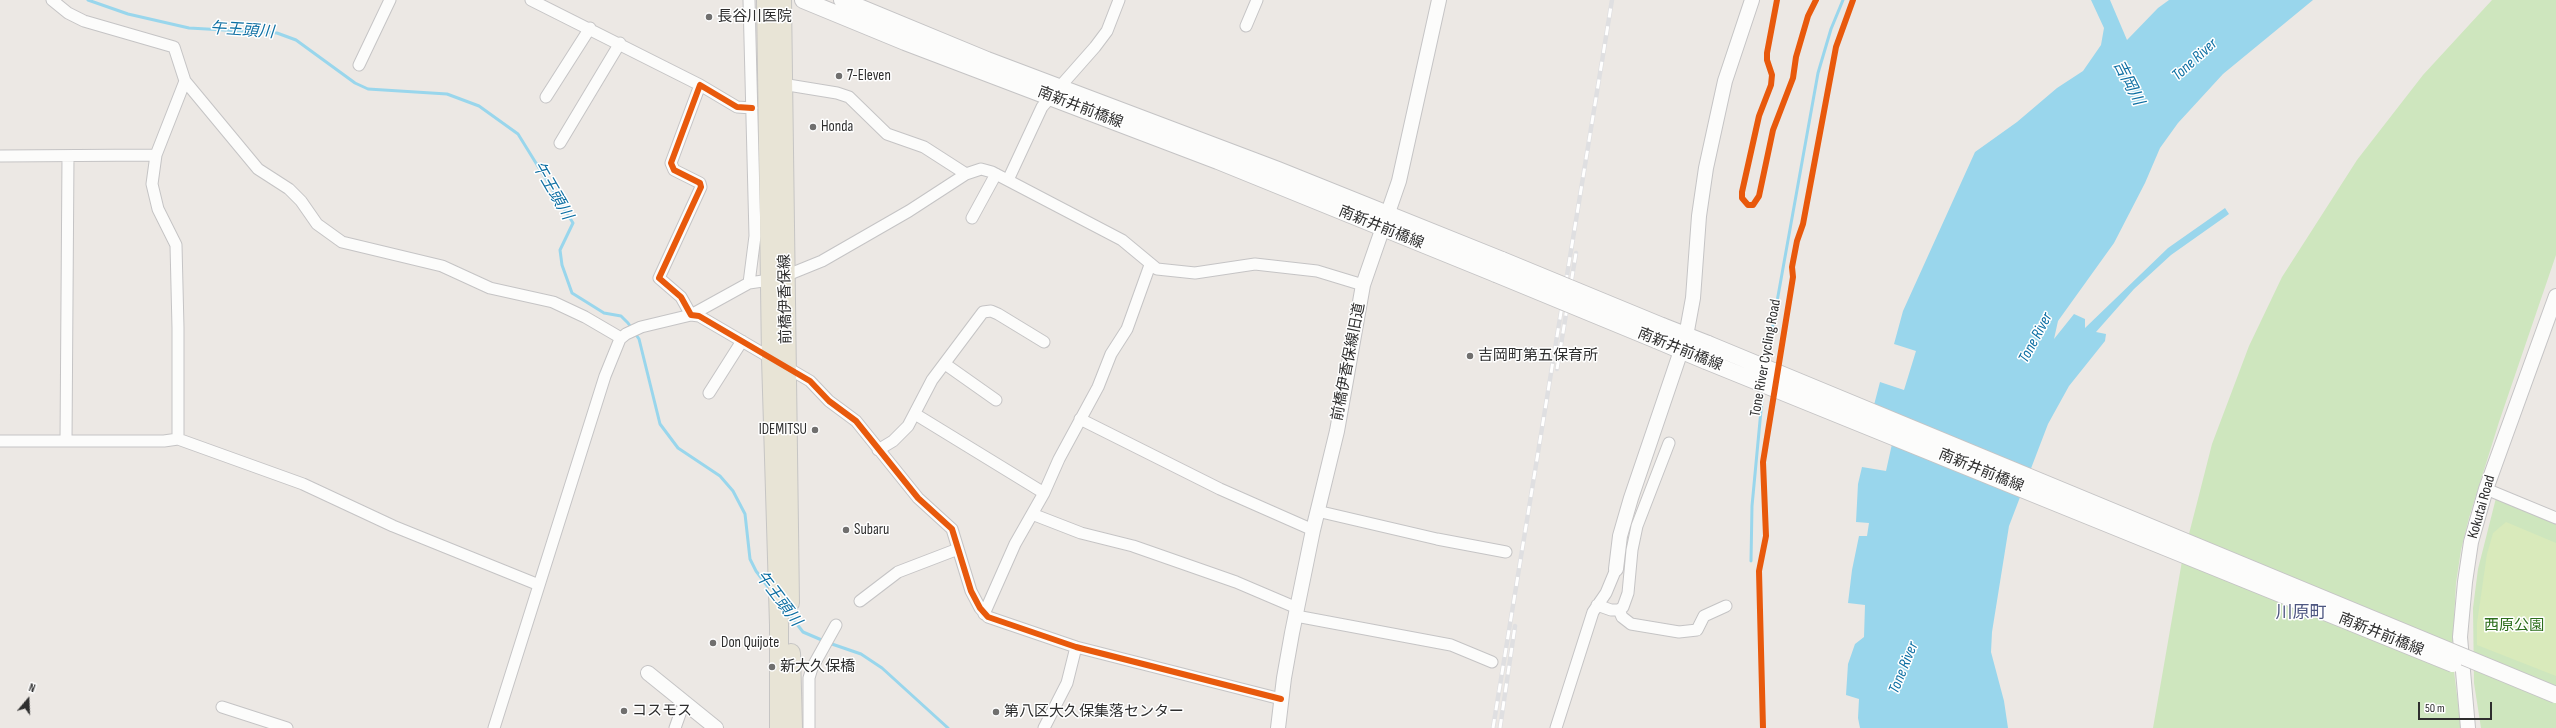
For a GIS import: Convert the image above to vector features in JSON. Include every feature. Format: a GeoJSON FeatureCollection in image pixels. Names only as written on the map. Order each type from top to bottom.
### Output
{"type":"FeatureCollection","features":[{"type":"Feature","properties":{"kind":"main road","name":"前橋伊香保線"},"geometry":{"type":"LineString","coordinates":[[766,0],[778,278],[788,368],[790,597],[785,631]]}},
{"type":"Feature","properties":{"kind":"main road","name":"前橋伊香保線"},"geometry":{"type":"LineString","coordinates":[[782,0],[782,84],[778,278],[771,358],[777,575],[785,631]]}},
{"type":"Feature","properties":{"kind":"main road","name":"南新井前橋線"},"geometry":{"type":"LineString","coordinates":[[803,0],[905,42],[1056,92]]}},
{"type":"Feature","properties":{"kind":"main road","name":"南新井前橋線"},"geometry":{"type":"LineString","coordinates":[[842,0],[1056,92],[1385,220],[1659,333],[1682,351],[1706,361],[2556,706]]}},
{"type":"Feature","properties":{"kind":"main road","name":"南新井前橋線"},"geometry":{"type":"LineString","coordinates":[[1659,333],[1686,336],[1708,344],[2556,694]]}},
{"type":"Feature","properties":{"kind":"main road"},"geometry":{"type":"LineString","coordinates":[[779,728],[785,631]]}},
{"type":"Feature","properties":{"kind":"main road"},"geometry":{"type":"LineString","coordinates":[[785,631],[793,728]]}},
{"type":"Feature","properties":{"kind":"street"},"geometry":{"type":"LineString","coordinates":[[52,0],[68,13],[84,21],[174,47],[185,81],[258,169],[290,189],[317,224],[342,242],[442,266],[490,288],[553,302],[623,336]]}},
{"type":"Feature","properties":{"kind":"street"},"geometry":{"type":"LineString","coordinates":[[359,65],[390,0]]}},
{"type":"Feature","properties":{"kind":"street"},"geometry":{"type":"LineString","coordinates":[[531,0],[620,43],[700,85],[737,107],[752,108]]}},
{"type":"Feature","properties":{"kind":"street"},"geometry":{"type":"LineString","coordinates":[[749,0],[755,236],[749,283]]}},
{"type":"Feature","properties":{"kind":"street"},"geometry":{"type":"LineString","coordinates":[[1008,180],[1042,107],[1106,31],[1119,0]]}},
{"type":"Feature","properties":{"kind":"street"},"geometry":{"type":"LineString","coordinates":[[1246,26],[1257,0]]}},
{"type":"Feature","properties":{"kind":"street","name":"前橋伊香保線旧道"},"geometry":{"type":"LineString","coordinates":[[1278,728],[1281,699],[1296,612],[1317,511],[1336,431],[1363,285],[1399,181],[1439,0]]}},
{"type":"Feature","properties":{"kind":"street"},"geometry":{"type":"LineString","coordinates":[[1556,728],[1593,612],[1613,579],[1616,569],[1620,536],[1631,498],[1682,351],[1693,298],[1700,202],[1706,168],[1725,81],[1752,0]]}},
{"type":"Feature","properties":{"kind":"street"},"geometry":{"type":"LineString","coordinates":[[546,97],[590,28]]}},
{"type":"Feature","properties":{"kind":"street"},"geometry":{"type":"LineString","coordinates":[[560,143],[620,43]]}},
{"type":"Feature","properties":{"kind":"street"},"geometry":{"type":"LineString","coordinates":[[178,439],[176,245],[158,209],[152,184],[156,155],[185,81]]}},
{"type":"Feature","properties":{"kind":"street"},"geometry":{"type":"LineString","coordinates":[[782,84],[837,93],[849,97],[887,134],[924,147],[966,174]]}},
{"type":"Feature","properties":{"kind":"street"},"geometry":{"type":"LineString","coordinates":[[691,315],[682,297],[658,278],[702,187],[700,183],[671,166],[700,85]]}},
{"type":"Feature","properties":{"kind":"street"},"geometry":{"type":"LineString","coordinates":[[0,156],[156,155]]}},
{"type":"Feature","properties":{"kind":"street"},"geometry":{"type":"LineString","coordinates":[[66,441],[68,156]]}},
{"type":"Feature","properties":{"kind":"street"},"geometry":{"type":"LineString","coordinates":[[494,728],[605,376],[623,336],[641,327],[691,315],[749,283],[778,278],[822,261],[910,211],[966,174],[981,169],[1008,180],[1122,240],[1150,265],[1183,274],[1255,264],[1317,271],[1363,285]]}},
{"type":"Feature","properties":{"kind":"street"},"geometry":{"type":"LineString","coordinates":[[972,218],[996,174]]}},
{"type":"Feature","properties":{"kind":"street"},"geometry":{"type":"LineString","coordinates":[[984,614],[988,610],[999,577],[1098,387],[1111,354],[1126,329],[1150,265]]}},
{"type":"Feature","properties":{"kind":"street","name":"Kokutai Road"},"geometry":{"type":"LineString","coordinates":[[2468,728],[2461,658],[2462,606],[2471,542],[2486,489],[2553,313],[2556,296]]}},
{"type":"Feature","properties":{"kind":"street"},"geometry":{"type":"LineString","coordinates":[[878,450],[900,435],[915,414],[923,394],[980,314],[986,311],[998,314],[1044,342]]}},
{"type":"Feature","properties":{"kind":"street"},"geometry":{"type":"LineString","coordinates":[[691,315],[699,316],[810,381],[829,401],[851,417],[918,498],[952,529],[971,591],[984,614],[993,620],[1076,647],[1281,699]]}},
{"type":"Feature","properties":{"kind":"street"},"geometry":{"type":"LineString","coordinates":[[709,393],[742,341]]}},
{"type":"Feature","properties":{"kind":"street"},"geometry":{"type":"LineString","coordinates":[[945,364],[996,400]]}},
{"type":"Feature","properties":{"kind":"street"},"geometry":{"type":"LineString","coordinates":[[915,414],[1044,493]]}},
{"type":"Feature","properties":{"kind":"street"},"geometry":{"type":"LineString","coordinates":[[1080,419],[1220,489],[1313,530]]}},
{"type":"Feature","properties":{"kind":"street"},"geometry":{"type":"LineString","coordinates":[[0,441],[164,441],[178,439],[303,484],[393,526],[539,585]]}},
{"type":"Feature","properties":{"kind":"street"},"geometry":{"type":"LineString","coordinates":[[1597,605],[1611,610],[1619,610],[1623,607],[1628,593],[1632,550],[1637,526],[1669,443]]}},
{"type":"Feature","properties":{"kind":"street"},"geometry":{"type":"LineString","coordinates":[[2486,489],[2556,518]]}},
{"type":"Feature","properties":{"kind":"street"},"geometry":{"type":"LineString","coordinates":[[1317,511],[1437,539],[1506,552]]}},
{"type":"Feature","properties":{"kind":"street"},"geometry":{"type":"LineString","coordinates":[[1032,514],[1081,533],[1133,546],[1236,582],[1296,612],[1451,645],[1492,662]]}},
{"type":"Feature","properties":{"kind":"street"},"geometry":{"type":"LineString","coordinates":[[860,601],[898,572],[958,549]]}},
{"type":"Feature","properties":{"kind":"street"},"geometry":{"type":"LineString","coordinates":[[1619,610],[1622,617],[1631,624],[1679,632],[1697,630],[1704,616],[1726,606]]}},
{"type":"Feature","properties":{"kind":"street"},"geometry":{"type":"LineString","coordinates":[[809,728],[809,678],[828,638],[836,625]]}},
{"type":"Feature","properties":{"kind":"street"},"geometry":{"type":"LineString","coordinates":[[1044,728],[1067,682],[1076,647]]}},
{"type":"Feature","properties":{"kind":"street"},"geometry":{"type":"LineString","coordinates":[[648,673],[716,728]]}},
{"type":"Feature","properties":{"kind":"street"},"geometry":{"type":"LineString","coordinates":[[675,728],[681,710],[686,704]]}},
{"type":"Feature","properties":{"kind":"street"},"geometry":{"type":"LineString","coordinates":[[222,707],[287,728]]}},
{"type":"Feature","properties":{"kind":"green space"},"geometry":{"type":"Polygon","coordinates":[[[2492,0],[2556,0],[2556,255],[2499,422],[2469,518],[2461,550],[2456,583],[2452,655],[2461,728],[2153,728],[2182,561],[2212,444],[2249,346],[2282,277],[2357,160],[2423,75],[2492,0]]]}},
{"type":"Feature","properties":{"kind":"green space","name":"西原公園"},"geometry":{"type":"Polygon","coordinates":[[[2496,498],[2556,522],[2556,728],[2481,728],[2474,683],[2473,608],[2478,569],[2496,498]]]}},
{"type":"Feature","properties":{"kind":"green space"},"geometry":{"type":"Polygon","coordinates":[[[2506,522],[2556,543],[2556,676],[2477,645],[2477,623],[2487,554],[2493,533],[2506,522]]]}},
{"type":"Feature","properties":{"kind":"water"},"geometry":{"type":"Polygon","coordinates":[[[2091,0],[2110,0],[2127,40],[2158,8],[2169,0],[2313,0],[2223,74],[2178,123],[2160,148],[2145,183],[2114,243],[2058,321],[2054,339],[2074,314],[2085,319],[2085,328],[2168,248],[2225,208],[2229,214],[2171,255],[2134,289],[2096,332],[2106,334],[2105,341],[2069,386],[2048,424],[2009,526],[1992,632],[1991,652],[2004,701],[2008,728],[1860,728],[1858,718],[1859,699],[1846,695],[1848,664],[1855,644],[1864,637],[1865,605],[1848,603],[1852,570],[1859,536],[1867,536],[1869,523],[1856,522],[1858,484],[1862,467],[1886,471],[1894,435],[1868,428],[1880,382],[1904,390],[1916,351],[1894,344],[1903,311],[1975,152],[2017,122],[2057,88],[2083,71],[2101,45],[2104,28],[2091,0]]]}},
{"type":"Feature","properties":{"kind":"waterway","name":"午王頭川"},"geometry":{"type":"LineString","coordinates":[[88,0],[128,14],[189,28],[277,33],[296,40],[355,83],[368,89],[447,94],[479,106],[518,134],[573,223],[560,250],[562,265],[572,293],[604,313],[621,316],[639,339],[660,424],[678,448],[720,476],[733,491],[745,514],[750,559],[756,571],[771,591]]}},
{"type":"Feature","properties":{"kind":"waterway"},"geometry":{"type":"LineString","coordinates":[[1766,363],[1818,73],[1831,29],[1843,0]]}},
{"type":"Feature","properties":{"kind":"waterway"},"geometry":{"type":"LineString","coordinates":[[1751,561],[1752,506],[1763,389]]}},
{"type":"Feature","properties":{"kind":"waterway","name":"午王頭川"},"geometry":{"type":"LineString","coordinates":[[786,610],[803,632],[824,641]]}},
{"type":"Feature","properties":{"kind":"waterway","name":"午王頭川"},"geometry":{"type":"LineString","coordinates":[[829,643],[861,654],[882,668],[948,728]]}},
{"type":"Feature","properties":{"kind":"railway"},"geometry":{"type":"LineString","coordinates":[[1493,728],[1612,0]]}},
{"type":"Feature","properties":{"kind":"railway"},"geometry":{"type":"LineString","coordinates":[[1557,369],[1576,253]]}},
{"type":"Feature","properties":{"kind":"railway"},"geometry":{"type":"LineString","coordinates":[[1500,728],[1515,626]]}},
{"type":"Feature","properties":{"kind":"cycle path"},"geometry":{"type":"LineString","coordinates":[[1777,0],[1767,53],[1767,60],[1772,75],[1771,85],[1759,116],[1742,192],[1742,198],[1748,205],[1753,205],[1759,196],[1773,130],[1793,78],[1796,57],[1808,16],[1816,0]]}},
{"type":"Feature","properties":{"kind":"cycle path","name":"Tone River Cycling Road"},"geometry":{"type":"LineString","coordinates":[[1763,728],[1759,571],[1766,536],[1763,462],[1793,277],[1792,267],[1797,241],[1803,224],[1836,47],[1853,0]]}},
{"type":"Feature","properties":{"kind":"cycle path"},"geometry":{"type":"LineString","coordinates":[[752,108],[737,107],[700,85],[671,163],[674,170],[700,183],[701,187],[659,278],[681,297],[691,315],[699,316],[810,381],[829,401],[856,421],[918,498],[952,529],[971,591],[980,608],[988,617],[1076,647],[1281,699]]}},
{"type":"Feature","properties":{"kind":"place","name":"長谷川医院"},"geometry":{"type":"Point","coordinates":[709,17]}},
{"type":"Feature","properties":{"kind":"place","name":"7-Eleven"},"geometry":{"type":"Point","coordinates":[839,76]}},
{"type":"Feature","properties":{"kind":"place","name":"Honda"},"geometry":{"type":"Point","coordinates":[813,127]}},
{"type":"Feature","properties":{"kind":"place","name":"吉岡町第五保育所"},"geometry":{"type":"Point","coordinates":[1470,356]}},
{"type":"Feature","properties":{"kind":"place","name":"IDEMITSU"},"geometry":{"type":"Point","coordinates":[815,430]}},
{"type":"Feature","properties":{"kind":"place","name":"Subaru"},"geometry":{"type":"Point","coordinates":[846,530]}},
{"type":"Feature","properties":{"kind":"place","name":"Don Quijote"},"geometry":{"type":"Point","coordinates":[713,643]}},
{"type":"Feature","properties":{"kind":"place","name":"新大久保橋"},"geometry":{"type":"Point","coordinates":[772,667]}},
{"type":"Feature","properties":{"kind":"place","name":"コスモス"},"geometry":{"type":"Point","coordinates":[624,711]}},
{"type":"Feature","properties":{"kind":"place","name":"第八区大久保集落センター"},"geometry":{"type":"Point","coordinates":[996,712]}},
{"type":"Feature","properties":{"kind":"district","name":"川原町"},"geometry":{"type":"Point","coordinates":[2301,614]}},
{"type":"Feature","properties":{"kind":"water label","name":"Tone River"},"geometry":{"type":"Point","coordinates":[2195,60]}},
{"type":"Feature","properties":{"kind":"water label","name":"吉岡川"},"geometry":{"type":"Point","coordinates":[2128,83]}},
{"type":"Feature","properties":{"kind":"water label","name":"Tone River"},"geometry":{"type":"Point","coordinates":[2036,338]}},
{"type":"Feature","properties":{"kind":"water label","name":"Tone River"},"geometry":{"type":"Point","coordinates":[1904,668]}}]}
